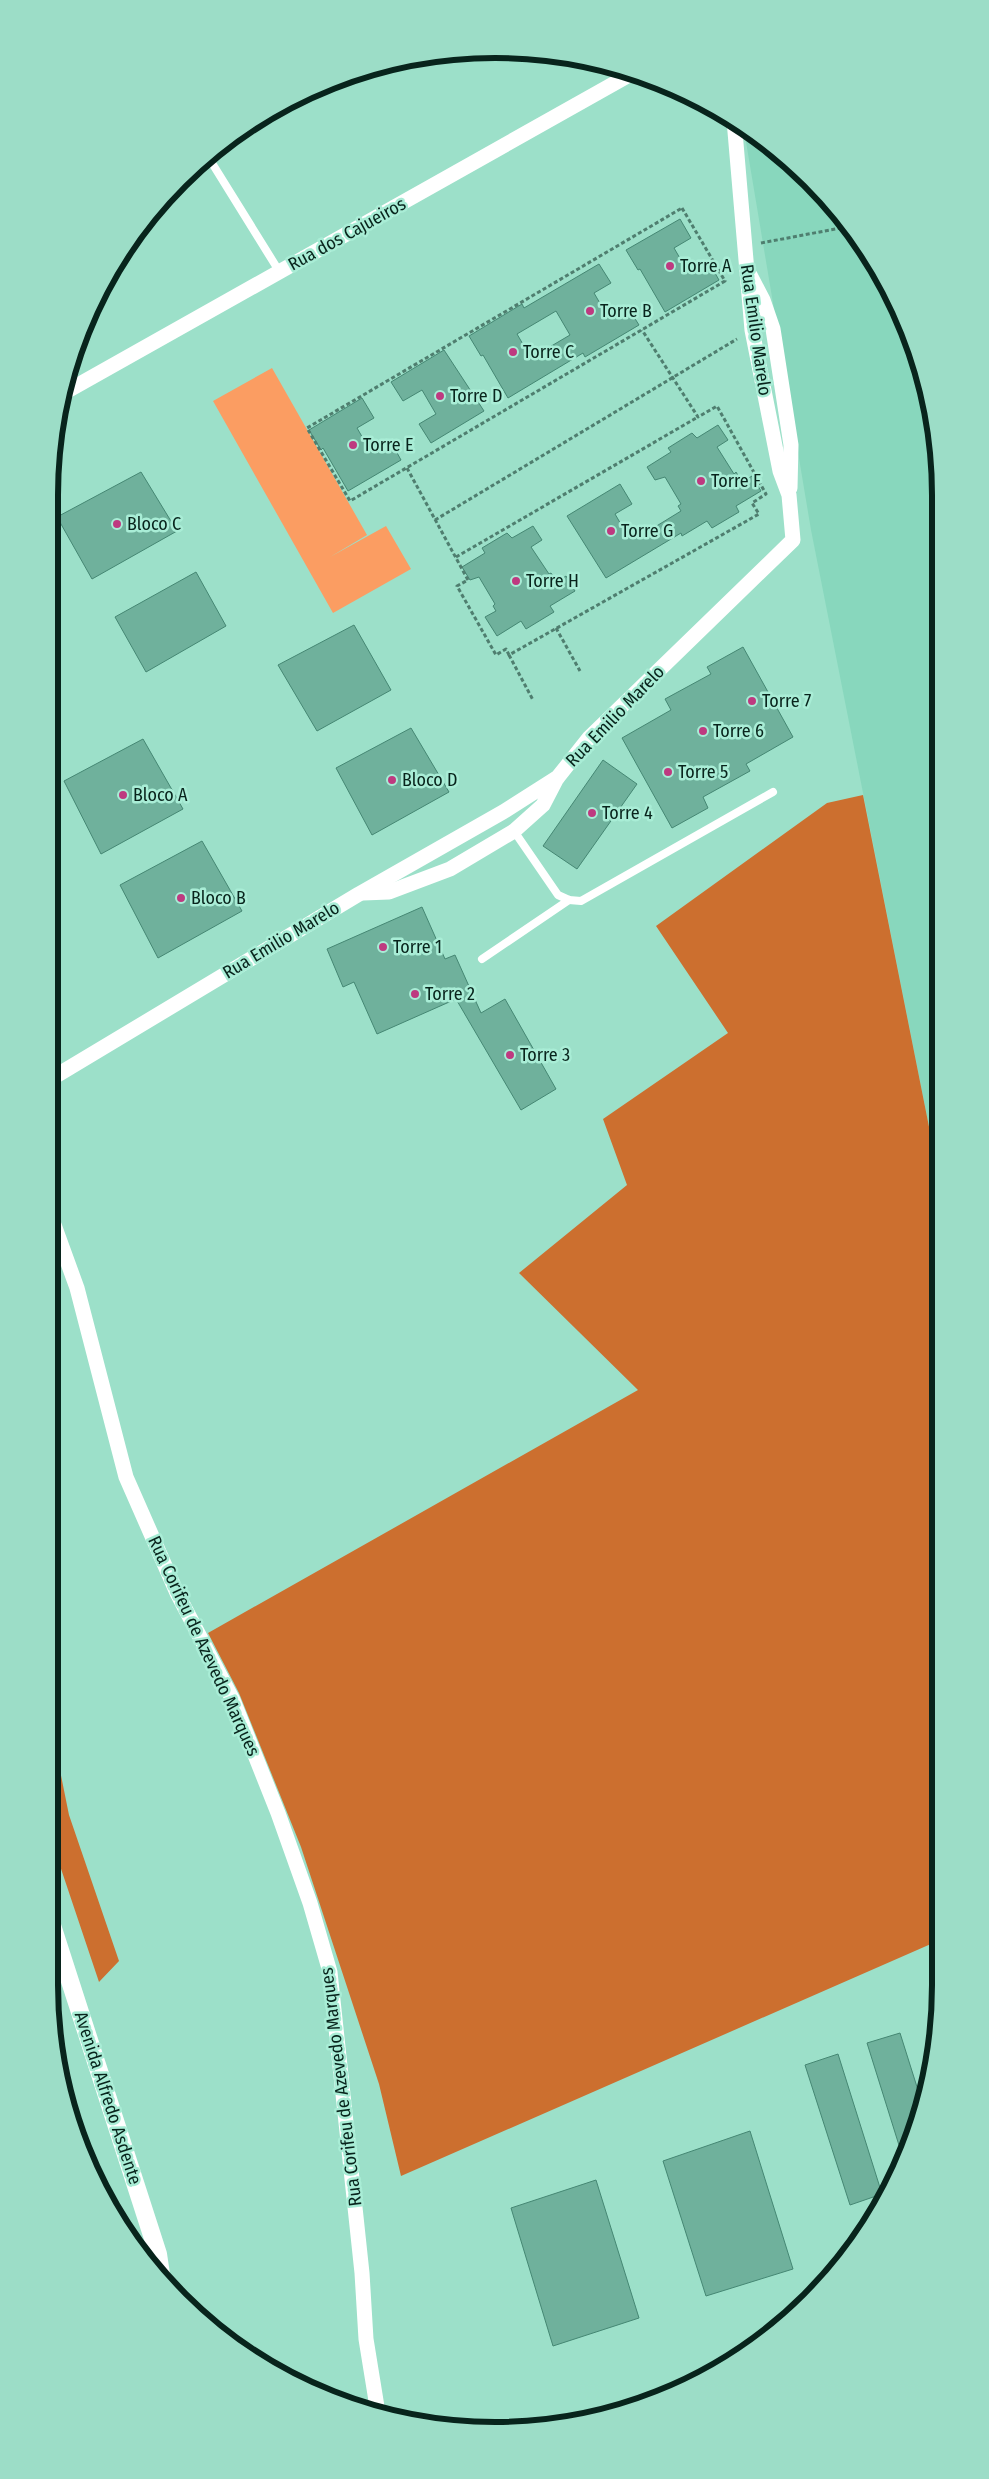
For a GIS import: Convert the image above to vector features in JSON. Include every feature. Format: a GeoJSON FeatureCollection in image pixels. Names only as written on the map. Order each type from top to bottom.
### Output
{"type":"FeatureCollection","features":[{"type":"Feature","properties":{"kind":"street","name":"Rua dos Cajueiros"},"geometry":{"type":"LineString","coordinates":[[70,389],[625,78]]}},
{"type":"Feature","properties":{"kind":"street","name":"Rua Emilio Marelo"},"geometry":{"type":"LineString","coordinates":[[58,1075],[359,894],[503,812],[558,777],[589,738],[793,540],[789,495],[780,471],[752,330],[735,130]]}},
{"type":"Feature","properties":{"kind":"street"},"geometry":{"type":"LineString","coordinates":[[747,270],[763,300],[773,329],[791,445],[789,495]]}},
{"type":"Feature","properties":{"kind":"street"},"geometry":{"type":"LineString","coordinates":[[760,376],[779,368]]}},
{"type":"Feature","properties":{"kind":"street"},"geometry":{"type":"LineString","coordinates":[[359,894],[389,892],[450,869],[514,831],[543,806],[558,777]]}},
{"type":"Feature","properties":{"kind":"street"},"geometry":{"type":"LineString","coordinates":[[503,812],[514,831]]}},
{"type":"Feature","properties":{"kind":"street"},"geometry":{"type":"LineString","coordinates":[[440,848],[450,869]]}},
{"type":"Feature","properties":{"kind":"street","name":"Rua Corifeu de Azevedo Marques"},"geometry":{"type":"LineString","coordinates":[[58,1236],[77,1288],[126,1477],[177,1593],[233,1700],[278,1813],[310,1904],[330,1972],[343,2078],[366,2339],[377,2406]]}},
{"type":"Feature","properties":{"kind":"street","name":"Avenida Alfredo Asdente"},"geometry":{"type":"LineString","coordinates":[[58,1944],[158,2254],[160,2265]]}},
{"type":"Feature","properties":{"kind":"lane"},"geometry":{"type":"LineString","coordinates":[[211,162],[279,271]]}},
{"type":"Feature","properties":{"kind":"lane"},"geometry":{"type":"LineString","coordinates":[[514,831],[558,895],[569,900],[581,901],[773,792]]}},
{"type":"Feature","properties":{"kind":"lane"},"geometry":{"type":"LineString","coordinates":[[482,959],[569,900]]}},
{"type":"Feature","properties":{"kind":"path"},"geometry":{"type":"LineString","coordinates":[[682,208],[725,282],[642,330],[350,501],[307,428],[682,208]]}},
{"type":"Feature","properties":{"kind":"path"},"geometry":{"type":"LineString","coordinates":[[745,246],[841,228]]}},
{"type":"Feature","properties":{"kind":"path"},"geometry":{"type":"LineString","coordinates":[[642,330],[698,417]]}},
{"type":"Feature","properties":{"kind":"path"},"geometry":{"type":"LineString","coordinates":[[435,520],[752,330]]}},
{"type":"Feature","properties":{"kind":"path"},"geometry":{"type":"LineString","coordinates":[[456,557],[717,406],[766,494],[752,502],[758,514],[509,655]]}},
{"type":"Feature","properties":{"kind":"path"},"geometry":{"type":"LineString","coordinates":[[407,468],[468,580],[457,586],[496,655],[506,649],[533,700]]}},
{"type":"Feature","properties":{"kind":"path"},"geometry":{"type":"LineString","coordinates":[[556,628],[580,671]]}},
{"type":"Feature","properties":{"kind":"shaded area"},"geometry":{"type":"Polygon","coordinates":[[[745,137],[804,185],[841,228],[858,252],[873,276],[898,327],[917,381],[923,409],[928,437],[932,494],[932,1142],[811,530],[745,137]]]}},
{"type":"Feature","properties":{"kind":"shaded area"},"geometry":{"type":"Polygon","coordinates":[[[272,368],[367,535],[330,557],[386,526],[411,569],[333,613],[213,401],[272,368]]]}},
{"type":"Feature","properties":{"kind":"shaded area"},"geometry":{"type":"Polygon","coordinates":[[[863,795],[932,1142],[932,1944],[401,2176],[379,2084],[301,1847],[239,1693],[208,1633],[638,1390],[519,1273],[627,1185],[603,1119],[728,1033],[656,926],[827,803],[863,795]]]}},
{"type":"Feature","properties":{"kind":"shaded area"},"geometry":{"type":"Polygon","coordinates":[[[58,1761],[69,1815],[119,1961],[99,1982],[58,1860],[58,1761]]]}},
{"type":"Feature","properties":{"kind":"building","name":"Torre A"},"geometry":{"type":"Polygon","coordinates":[[[680,219],[691,238],[674,248],[688,272],[708,261],[719,280],[665,312],[640,269],[638,270],[626,250],[680,219]]]}},
{"type":"Feature","properties":{"kind":"building"},"geometry":{"type":"Polygon","coordinates":[[[599,264],[611,283],[594,293],[608,317],[627,306],[639,325],[585,357],[583,353],[508,398],[483,355],[481,356],[469,336],[522,304],[524,308],[599,264]],[[556,311],[517,334],[531,358],[570,335],[556,311]]]}},
{"type":"Feature","properties":{"kind":"building","name":"Torre D"},"geometry":{"type":"Polygon","coordinates":[[[444,350],[484,411],[431,443],[419,424],[436,414],[422,390],[403,401],[391,382],[444,350]]]}},
{"type":"Feature","properties":{"kind":"building","name":"Torre E"},"geometry":{"type":"Polygon","coordinates":[[[362,398],[374,418],[357,428],[371,452],[390,440],[401,460],[348,491],[323,448],[321,450],[309,430],[362,398]]]}},
{"type":"Feature","properties":{"kind":"building"},"geometry":{"type":"Polygon","coordinates":[[[718,425],[728,440],[717,447],[734,474],[736,472],[742,482],[752,476],[761,491],[736,506],[739,512],[712,528],[707,521],[682,536],[681,533],[606,578],[567,516],[620,484],[632,504],[615,514],[629,538],[648,527],[650,530],[681,511],[678,506],[681,504],[665,477],[655,480],[647,467],[671,452],[668,448],[692,433],[697,438],[718,425]]]}},
{"type":"Feature","properties":{"kind":"building","name":"Bloco C"},"geometry":{"type":"Polygon","coordinates":[[[141,472],[177,531],[92,579],[58,516],[141,472]]]}},
{"type":"Feature","properties":{"kind":"building","name":"Torre H"},"geometry":{"type":"Polygon","coordinates":[[[533,526],[542,540],[531,547],[549,574],[551,573],[557,582],[566,576],[575,591],[550,606],[554,612],[526,629],[521,621],[497,636],[485,617],[496,611],[493,606],[495,604],[479,577],[470,580],[462,567],[485,553],[482,548],[507,533],[512,538],[533,526]]]}},
{"type":"Feature","properties":{"kind":"building"},"geometry":{"type":"Polygon","coordinates":[[[196,572],[226,626],[146,672],[115,617],[196,572]]]}},
{"type":"Feature","properties":{"kind":"building"},"geometry":{"type":"Polygon","coordinates":[[[354,625],[391,690],[317,731],[278,665],[354,625]]]}},
{"type":"Feature","properties":{"kind":"building"},"geometry":{"type":"Polygon","coordinates":[[[743,647],[793,737],[746,764],[750,771],[703,797],[708,808],[672,828],[622,738],[671,710],[665,699],[711,674],[707,667],[743,647]]]}},
{"type":"Feature","properties":{"kind":"building","name":"Bloco D"},"geometry":{"type":"Polygon","coordinates":[[[411,728],[449,792],[372,835],[336,768],[411,728]]]}},
{"type":"Feature","properties":{"kind":"building","name":"Bloco A"},"geometry":{"type":"Polygon","coordinates":[[[143,739],[183,809],[101,854],[64,781],[143,739]]]}},
{"type":"Feature","properties":{"kind":"building","name":"Torre 4"},"geometry":{"type":"Polygon","coordinates":[[[603,760],[637,784],[577,869],[543,846],[603,760]]]}},
{"type":"Feature","properties":{"kind":"building","name":"Bloco B"},"geometry":{"type":"Polygon","coordinates":[[[202,841],[242,911],[158,958],[120,885],[202,841]]]}},
{"type":"Feature","properties":{"kind":"building"},"geometry":{"type":"Polygon","coordinates":[[[422,907],[445,959],[455,955],[481,1013],[505,999],[556,1089],[521,1110],[456,999],[377,1034],[354,982],[343,987],[327,949],[422,907]]]}},
{"type":"Feature","properties":{"kind":"building"},"geometry":{"type":"Polygon","coordinates":[[[900,2033],[918,2091],[900,2147],[867,2043],[900,2033]]]}},
{"type":"Feature","properties":{"kind":"building"},"geometry":{"type":"Polygon","coordinates":[[[838,2054],[880,2189],[877,2196],[850,2205],[805,2065],[838,2054]]]}},
{"type":"Feature","properties":{"kind":"building"},"geometry":{"type":"Polygon","coordinates":[[[750,2131],[793,2269],[706,2296],[663,2161],[750,2131]]]}},
{"type":"Feature","properties":{"kind":"building"},"geometry":{"type":"Polygon","coordinates":[[[596,2180],[639,2318],[553,2346],[511,2208],[596,2180]]]}},
{"type":"Feature","properties":{"kind":"place","name":"Torre A"},"geometry":{"type":"Point","coordinates":[670,266]}},
{"type":"Feature","properties":{"kind":"place","name":"Torre B"},"geometry":{"type":"Point","coordinates":[590,311]}},
{"type":"Feature","properties":{"kind":"place","name":"Torre C"},"geometry":{"type":"Point","coordinates":[513,352]}},
{"type":"Feature","properties":{"kind":"place","name":"Torre D"},"geometry":{"type":"Point","coordinates":[440,396]}},
{"type":"Feature","properties":{"kind":"place","name":"Torre E"},"geometry":{"type":"Point","coordinates":[353,445]}},
{"type":"Feature","properties":{"kind":"place","name":"Torre F"},"geometry":{"type":"Point","coordinates":[701,481]}},
{"type":"Feature","properties":{"kind":"place","name":"Bloco C"},"geometry":{"type":"Point","coordinates":[117,524]}},
{"type":"Feature","properties":{"kind":"place","name":"Torre G"},"geometry":{"type":"Point","coordinates":[611,531]}},
{"type":"Feature","properties":{"kind":"place","name":"Torre H"},"geometry":{"type":"Point","coordinates":[516,581]}},
{"type":"Feature","properties":{"kind":"place","name":"Torre 7"},"geometry":{"type":"Point","coordinates":[752,701]}},
{"type":"Feature","properties":{"kind":"place","name":"Torre 6"},"geometry":{"type":"Point","coordinates":[703,731]}},
{"type":"Feature","properties":{"kind":"place","name":"Torre 5"},"geometry":{"type":"Point","coordinates":[668,772]}},
{"type":"Feature","properties":{"kind":"place","name":"Bloco D"},"geometry":{"type":"Point","coordinates":[392,780]}},
{"type":"Feature","properties":{"kind":"place","name":"Bloco A"},"geometry":{"type":"Point","coordinates":[123,795]}},
{"type":"Feature","properties":{"kind":"place","name":"Torre 4"},"geometry":{"type":"Point","coordinates":[592,813]}},
{"type":"Feature","properties":{"kind":"place","name":"Bloco B"},"geometry":{"type":"Point","coordinates":[181,898]}},
{"type":"Feature","properties":{"kind":"place","name":"Torre 1"},"geometry":{"type":"Point","coordinates":[383,947]}},
{"type":"Feature","properties":{"kind":"place","name":"Torre 2"},"geometry":{"type":"Point","coordinates":[415,994]}},
{"type":"Feature","properties":{"kind":"place","name":"Torre 3"},"geometry":{"type":"Point","coordinates":[510,1055]}}]}
